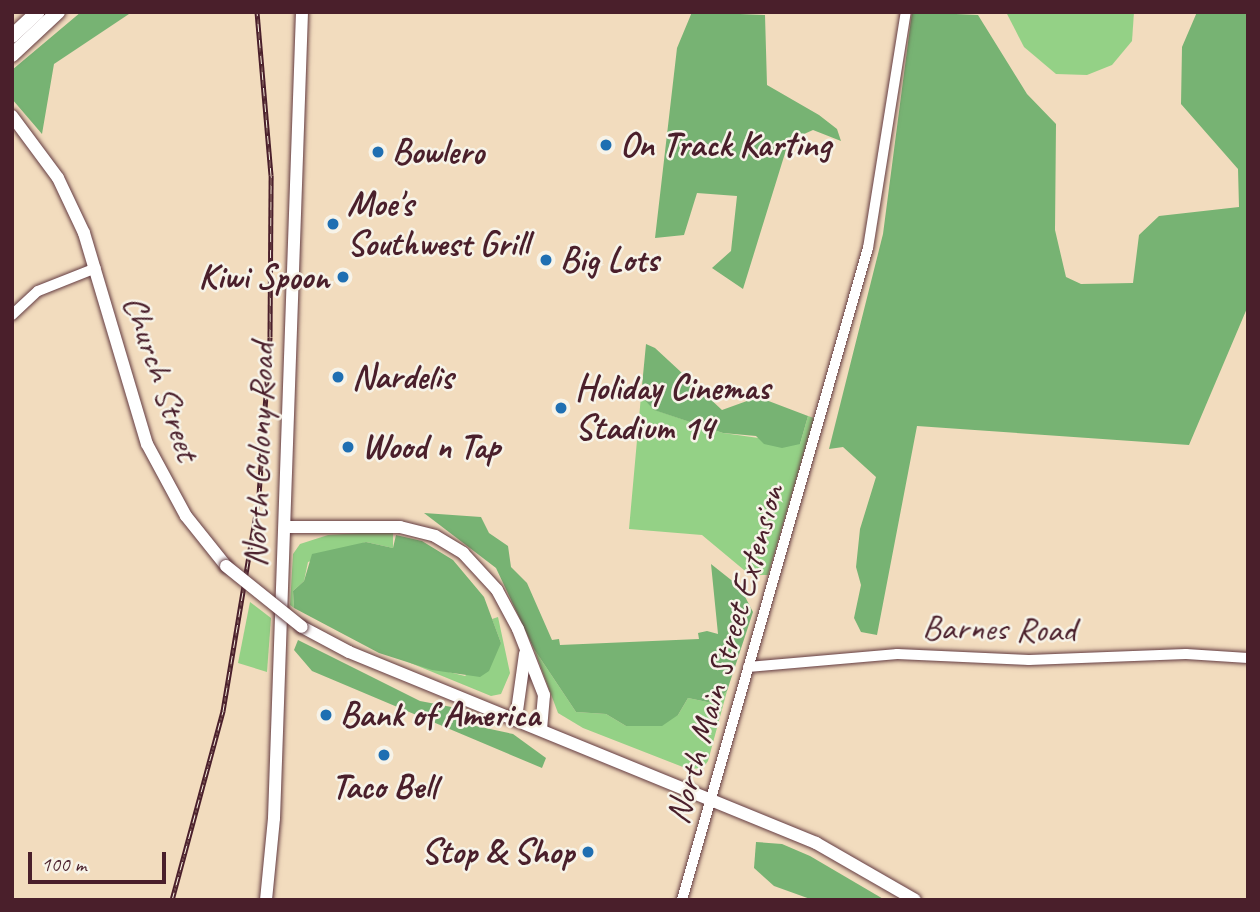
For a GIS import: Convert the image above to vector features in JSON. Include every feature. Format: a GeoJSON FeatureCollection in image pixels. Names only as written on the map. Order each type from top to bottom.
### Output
{"type":"FeatureCollection","features":[{"type":"Feature","properties":{"kind":"highway"},"geometry":{"type":"LineString","coordinates":[[12,36],[38,12]]}},
{"type":"Feature","properties":{"kind":"highway"},"geometry":{"type":"LineString","coordinates":[[12,54],[58,12]]}},
{"type":"Feature","properties":{"kind":"main road","name":"North Colony Road"},"geometry":{"type":"LineString","coordinates":[[266,900],[274,818],[302,12]]}},
{"type":"Feature","properties":{"kind":"main road","name":"Church Street"},"geometry":{"type":"LineString","coordinates":[[12,116],[58,178],[96,268],[147,443],[186,516],[226,566],[302,627],[349,652],[516,718]]}},
{"type":"Feature","properties":{"kind":"main road"},"geometry":{"type":"LineString","coordinates":[[285,527],[400,527],[446,541],[471,560],[497,590],[544,695],[541,727]]}},
{"type":"Feature","properties":{"kind":"main road"},"geometry":{"type":"LineString","coordinates":[[526,654],[516,718],[816,843],[915,900]]}},
{"type":"Feature","properties":{"kind":"street","name":"North Main Street Extension"},"geometry":{"type":"LineString","coordinates":[[682,900],[713,799],[868,247],[906,12]]}},
{"type":"Feature","properties":{"kind":"street"},"geometry":{"type":"LineString","coordinates":[[12,315],[38,291],[96,268]]}},
{"type":"Feature","properties":{"kind":"street","name":"Barnes Road"},"geometry":{"type":"LineString","coordinates":[[748,667],[897,654],[1029,660],[1186,654],[1248,658]]}},
{"type":"Feature","properties":{"kind":"green space"},"geometry":{"type":"Polygon","coordinates":[[[81,12],[132,12],[54,64],[42,134],[12,99],[12,70],[81,12]]]}},
{"type":"Feature","properties":{"kind":"green space"},"geometry":{"type":"Polygon","coordinates":[[[692,12],[765,15],[767,85],[819,115],[837,129],[841,141],[813,130],[795,138],[786,150],[743,289],[712,268],[731,251],[737,196],[697,193],[684,235],[655,238],[677,48],[692,12]]]}},
{"type":"Feature","properties":{"kind":"green space"},"geometry":{"type":"Polygon","coordinates":[[[912,12],[978,15],[1027,94],[1056,124],[1055,230],[1066,277],[1081,284],[1133,283],[1139,235],[1159,216],[1239,207],[1238,169],[1181,104],[1182,47],[1197,12],[1248,12],[1248,306],[1189,445],[917,426],[877,635],[861,632],[854,618],[861,585],[856,567],[860,529],[876,477],[843,447],[829,449],[883,234],[912,12]]]}},
{"type":"Feature","properties":{"kind":"green space"},"geometry":{"type":"Polygon","coordinates":[[[1006,12],[1134,12],[1132,41],[1112,65],[1087,75],[1056,74],[1024,47],[1006,12]]]}},
{"type":"Feature","properties":{"kind":"green space"},"geometry":{"type":"Polygon","coordinates":[[[646,344],[655,348],[722,410],[758,397],[808,416],[800,444],[782,448],[764,444],[756,436],[723,433],[654,410],[641,396],[646,344]]]}},
{"type":"Feature","properties":{"kind":"green space"},"geometry":{"type":"Polygon","coordinates":[[[641,396],[655,410],[723,433],[800,444],[808,416],[814,418],[768,575],[750,575],[702,535],[629,529],[641,396]]]}},
{"type":"Feature","properties":{"kind":"green space"},"geometry":{"type":"Polygon","coordinates":[[[424,513],[481,517],[489,533],[508,546],[511,567],[527,583],[552,640],[559,639],[560,645],[699,639],[698,633],[707,631],[718,634],[711,564],[740,587],[753,612],[727,691],[712,703],[688,698],[678,715],[662,726],[626,726],[606,714],[576,712],[534,649],[496,568],[424,513]]]}},
{"type":"Feature","properties":{"kind":"green space"},"geometry":{"type":"Polygon","coordinates":[[[393,531],[393,548],[366,542],[308,562],[304,581],[293,591],[294,608],[290,605],[293,554],[300,544],[328,535],[393,531]]]}},
{"type":"Feature","properties":{"kind":"green space"},"geometry":{"type":"Polygon","coordinates":[[[396,535],[422,541],[453,560],[484,597],[501,643],[489,671],[480,677],[432,670],[379,653],[294,608],[293,591],[304,581],[312,554],[366,542],[393,548],[396,535]]]}},
{"type":"Feature","properties":{"kind":"green space"},"geometry":{"type":"Polygon","coordinates":[[[250,602],[271,618],[267,672],[238,663],[250,602]]]}},
{"type":"Feature","properties":{"kind":"green space"},"geometry":{"type":"Polygon","coordinates":[[[498,617],[510,673],[501,694],[491,696],[408,662],[465,676],[501,643],[492,619],[498,617]]]}},
{"type":"Feature","properties":{"kind":"green space"},"geometry":{"type":"Polygon","coordinates":[[[298,640],[420,701],[462,709],[462,723],[513,734],[546,758],[542,768],[312,671],[294,650],[298,640]]]}},
{"type":"Feature","properties":{"kind":"green space"},"geometry":{"type":"Polygon","coordinates":[[[534,649],[576,712],[606,714],[626,726],[678,715],[688,698],[712,703],[727,691],[708,761],[703,768],[688,769],[583,728],[558,713],[534,649]]]}},
{"type":"Feature","properties":{"kind":"green space"},"geometry":{"type":"Polygon","coordinates":[[[756,842],[782,844],[810,856],[885,900],[813,900],[774,886],[754,868],[756,842]]]}},
{"type":"Feature","properties":{"kind":"railway"},"geometry":{"type":"LineString","coordinates":[[172,900],[223,711],[259,495],[270,337],[271,175],[257,12]]}},
{"type":"Feature","properties":{"kind":"place","name":"On Track Karting"},"geometry":{"type":"Point","coordinates":[606,145]}},
{"type":"Feature","properties":{"kind":"place","name":"Bowlero"},"geometry":{"type":"Point","coordinates":[378,152]}},
{"type":"Feature","properties":{"kind":"place","name":"Moe's Southwest Grill"},"geometry":{"type":"Point","coordinates":[333,224]}},
{"type":"Feature","properties":{"kind":"place","name":"Big Lots"},"geometry":{"type":"Point","coordinates":[546,260]}},
{"type":"Feature","properties":{"kind":"place","name":"Kiwi Spoon"},"geometry":{"type":"Point","coordinates":[343,277]}},
{"type":"Feature","properties":{"kind":"place","name":"Nardelis"},"geometry":{"type":"Point","coordinates":[338,377]}},
{"type":"Feature","properties":{"kind":"place","name":"Holiday Cinemas Stadium 14"},"geometry":{"type":"Point","coordinates":[561,408]}},
{"type":"Feature","properties":{"kind":"place","name":"Wood n Tap"},"geometry":{"type":"Point","coordinates":[348,447]}},
{"type":"Feature","properties":{"kind":"place","name":"Bank of America"},"geometry":{"type":"Point","coordinates":[326,715]}},
{"type":"Feature","properties":{"kind":"place","name":"Taco Bell"},"geometry":{"type":"Point","coordinates":[384,755]}},
{"type":"Feature","properties":{"kind":"place","name":"Stop & Shop"},"geometry":{"type":"Point","coordinates":[588,852]}}]}
